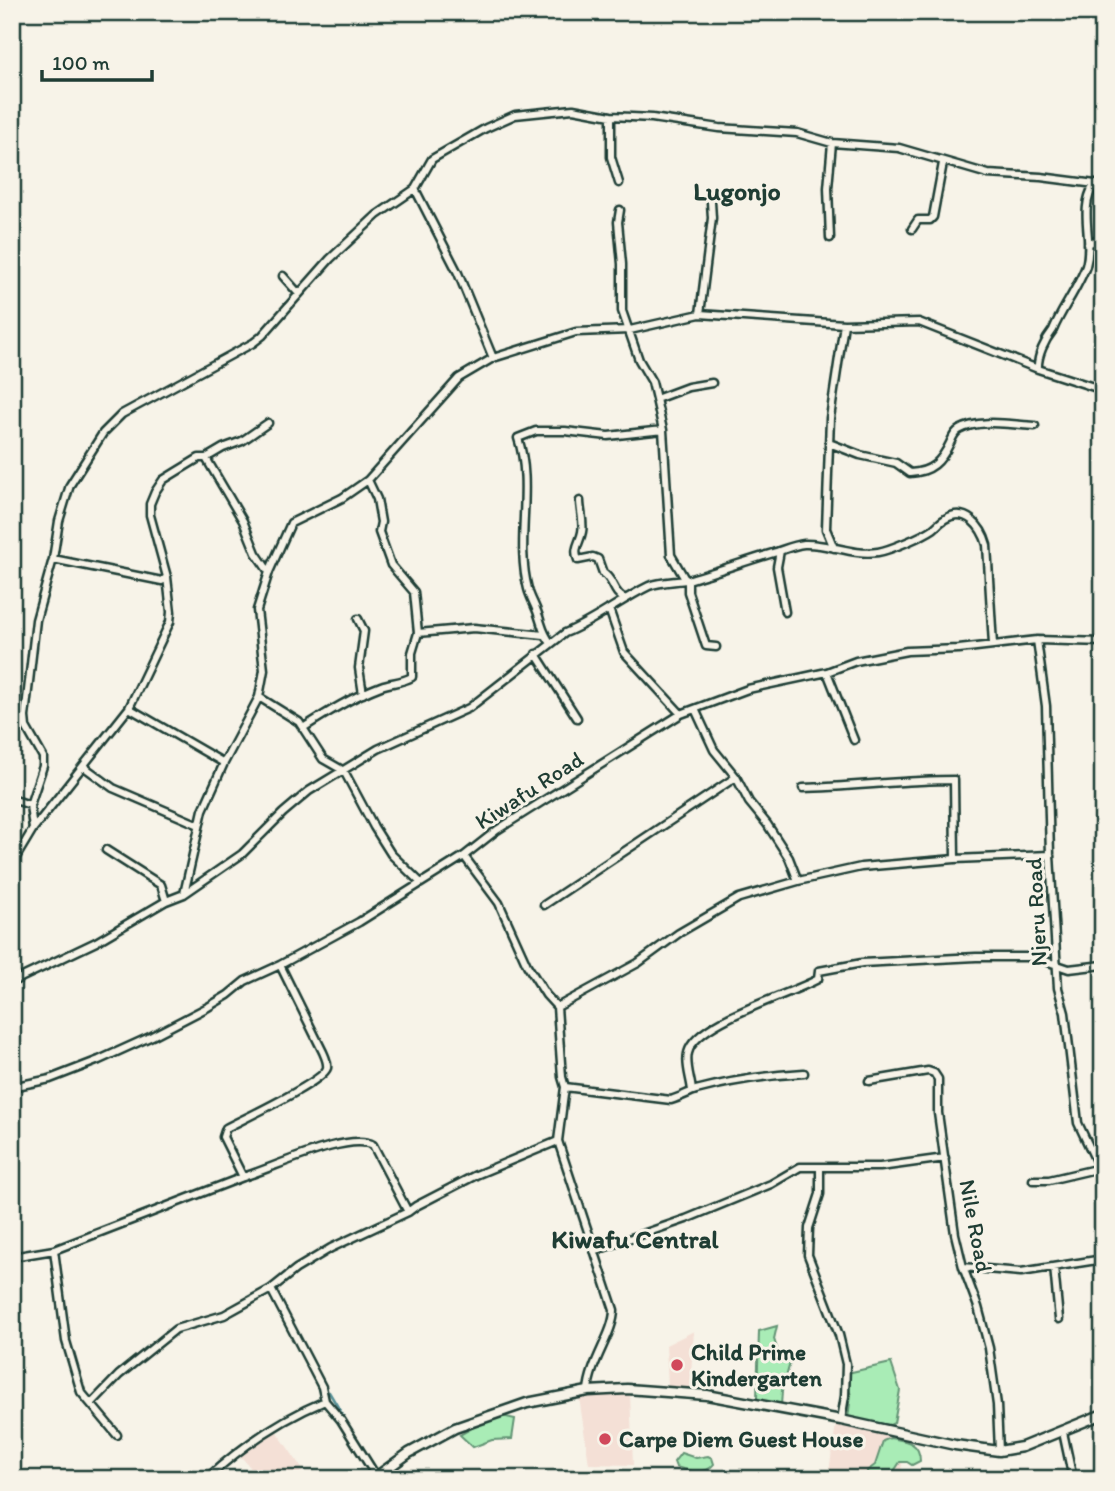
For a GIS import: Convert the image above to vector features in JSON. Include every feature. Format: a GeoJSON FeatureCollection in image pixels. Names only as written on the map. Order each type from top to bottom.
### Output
{"type":"FeatureCollection","features":[{"type":"Feature","properties":{"kind":"street"},"geometry":{"type":"LineString","coordinates":[[33,829],[30,805],[43,766],[43,757],[26,727],[25,717],[36,620],[53,559],[58,521],[69,485],[78,469],[113,421],[150,397],[253,343],[273,325],[330,259],[377,215],[415,188],[432,159],[515,115],[573,109],[719,128],[797,133],[832,143],[899,148],[988,174],[1103,185]]}},
{"type":"Feature","properties":{"kind":"street"},"geometry":{"type":"LineString","coordinates":[[611,116],[611,157],[619,183]]}},
{"type":"Feature","properties":{"kind":"street"},"geometry":{"type":"LineString","coordinates":[[830,238],[828,188],[832,143]]}},
{"type":"Feature","properties":{"kind":"street"},"geometry":{"type":"LineString","coordinates":[[912,229],[918,220],[930,220],[933,217],[943,163]]}},
{"type":"Feature","properties":{"kind":"street"},"geometry":{"type":"LineString","coordinates":[[1038,369],[1037,361],[1046,338],[1053,330],[1085,267],[1088,244],[1087,201],[1094,185]]}},
{"type":"Feature","properties":{"kind":"street"},"geometry":{"type":"LineString","coordinates":[[415,188],[458,273],[492,358]]}},
{"type":"Feature","properties":{"kind":"street"},"geometry":{"type":"LineString","coordinates":[[700,314],[712,218],[711,202]]}},
{"type":"Feature","properties":{"kind":"street"},"geometry":{"type":"LineString","coordinates":[[620,210],[618,222],[622,264],[622,311],[639,360],[652,382],[663,430],[671,555],[686,580],[706,646],[716,647]]}},
{"type":"Feature","properties":{"kind":"street"},"geometry":{"type":"LineString","coordinates":[[1088,244],[1103,237]]}},
{"type":"Feature","properties":{"kind":"street"},"geometry":{"type":"LineString","coordinates":[[282,276],[299,294]]}},
{"type":"Feature","properties":{"kind":"street"},"geometry":{"type":"LineString","coordinates":[[184,894],[203,810],[259,696],[264,670],[257,610],[269,572],[291,523],[342,498],[368,480],[459,377],[492,358],[576,332],[630,330],[700,314],[844,324],[919,322],[1038,369],[1103,390]]}},
{"type":"Feature","properties":{"kind":"street"},"geometry":{"type":"LineString","coordinates":[[834,548],[826,529],[829,443],[833,384],[842,347],[844,324]]}},
{"type":"Feature","properties":{"kind":"street"},"geometry":{"type":"LineString","coordinates":[[656,398],[688,387],[712,383]]}},
{"type":"Feature","properties":{"kind":"street"},"geometry":{"type":"LineString","coordinates":[[12,864],[33,829],[129,708],[170,622],[167,577],[150,515],[150,503],[155,492],[163,480],[198,458],[206,458],[223,447],[242,440],[268,423]]}},
{"type":"Feature","properties":{"kind":"street"},"geometry":{"type":"LineString","coordinates":[[829,443],[860,455],[896,463],[910,473],[923,472],[936,466],[955,433],[962,428],[987,425],[1035,426]]}},
{"type":"Feature","properties":{"kind":"street"},"geometry":{"type":"LineString","coordinates":[[551,643],[544,635],[528,588],[524,559],[523,452],[518,438],[536,431],[608,436],[663,430]]}},
{"type":"Feature","properties":{"kind":"street"},"geometry":{"type":"LineString","coordinates":[[206,458],[243,521],[256,554],[269,572]]}},
{"type":"Feature","properties":{"kind":"street"},"geometry":{"type":"LineString","coordinates":[[303,728],[340,704],[384,685],[401,683],[412,677],[412,653],[418,633],[414,592],[391,565],[379,532],[381,522],[377,499],[368,480]]}},
{"type":"Feature","properties":{"kind":"street"},"geometry":{"type":"LineString","coordinates":[[579,501],[583,533],[576,547],[576,557],[578,560],[593,557],[598,559],[603,573],[609,577],[619,596],[625,599]]}},
{"type":"Feature","properties":{"kind":"street"},"geometry":{"type":"LineString","coordinates":[[12,982],[68,953],[96,942],[166,901],[184,894],[242,855],[309,791],[378,749],[469,708],[551,643],[653,584],[686,580],[803,544],[848,552],[882,551],[931,531],[946,517],[960,516],[977,523],[984,532],[993,645]]}},
{"type":"Feature","properties":{"kind":"street"},"geometry":{"type":"LineString","coordinates":[[780,551],[776,567],[785,612]]}},
{"type":"Feature","properties":{"kind":"street"},"geometry":{"type":"LineString","coordinates":[[53,559],[162,581],[167,577]]}},
{"type":"Feature","properties":{"kind":"street"},"geometry":{"type":"LineString","coordinates":[[609,608],[625,652],[681,714]]}},
{"type":"Feature","properties":{"kind":"street"},"geometry":{"type":"LineString","coordinates":[[358,619],[364,631],[359,668],[363,694]]}},
{"type":"Feature","properties":{"kind":"street"},"geometry":{"type":"LineString","coordinates":[[418,633],[474,628],[544,635]]}},
{"type":"Feature","properties":{"kind":"street","name":"Kiwafu Road"},"geometry":{"type":"LineString","coordinates":[[12,1087],[50,1079],[152,1037],[228,995],[245,981],[359,922],[464,856],[497,830],[681,714],[748,689],[827,672],[856,661],[907,651],[1037,640],[1103,642]]}},
{"type":"Feature","properties":{"kind":"street","name":"Njeru Road"},"geometry":{"type":"LineString","coordinates":[[1037,640],[1046,706],[1050,855],[1058,988],[1065,1013],[1079,1123],[1103,1176]]}},
{"type":"Feature","properties":{"kind":"street"},"geometry":{"type":"LineString","coordinates":[[536,654],[577,718]]}},
{"type":"Feature","properties":{"kind":"street"},"geometry":{"type":"LineString","coordinates":[[827,672],[854,740]]}},
{"type":"Feature","properties":{"kind":"street"},"geometry":{"type":"LineString","coordinates":[[259,696],[286,712],[303,728],[323,759],[344,771],[391,853],[421,883]]}},
{"type":"Feature","properties":{"kind":"street"},"geometry":{"type":"LineString","coordinates":[[129,708],[224,763]]}},
{"type":"Feature","properties":{"kind":"street"},"geometry":{"type":"LineString","coordinates":[[695,709],[714,750],[736,777],[789,858],[798,881]]}},
{"type":"Feature","properties":{"kind":"street"},"geometry":{"type":"LineString","coordinates":[[83,766],[113,788],[199,825]]}},
{"type":"Feature","properties":{"kind":"street"},"geometry":{"type":"LineString","coordinates":[[544,905],[736,777]]}},
{"type":"Feature","properties":{"kind":"street"},"geometry":{"type":"LineString","coordinates":[[803,788],[954,780],[955,859]]}},
{"type":"Feature","properties":{"kind":"street"},"geometry":{"type":"LineString","coordinates":[[12,799],[30,805]]}},
{"type":"Feature","properties":{"kind":"street"},"geometry":{"type":"LineString","coordinates":[[106,850],[161,885],[166,901]]}},
{"type":"Feature","properties":{"kind":"street"},"geometry":{"type":"LineString","coordinates":[[557,1007],[638,964],[679,933],[740,898],[861,867],[1050,855]]}},
{"type":"Feature","properties":{"kind":"street"},"geometry":{"type":"LineString","coordinates":[[464,856],[499,903],[522,956],[545,995],[557,1007],[565,1087],[558,1141],[614,1310],[614,1316],[591,1371],[587,1391]]}},
{"type":"Feature","properties":{"kind":"street"},"geometry":{"type":"LineString","coordinates":[[692,1091],[687,1057],[695,1040],[763,1001],[818,979],[819,971],[862,963],[976,957],[1034,957],[1069,969],[1103,965]]}},
{"type":"Feature","properties":{"kind":"street"},"geometry":{"type":"LineString","coordinates":[[243,1177],[223,1137],[226,1128],[307,1085],[323,1075],[327,1069],[327,1062],[318,1041],[280,965]]}},
{"type":"Feature","properties":{"kind":"street","name":"Nile Road"},"geometry":{"type":"LineString","coordinates":[[869,1082],[928,1071],[934,1073],[938,1079],[937,1113],[946,1158],[955,1234],[989,1348],[999,1451]]}},
{"type":"Feature","properties":{"kind":"street"},"geometry":{"type":"LineString","coordinates":[[565,1087],[671,1100],[685,1097],[692,1091],[804,1073]]}},
{"type":"Feature","properties":{"kind":"street"},"geometry":{"type":"LineString","coordinates":[[12,1257],[54,1250],[269,1169],[304,1153],[352,1142],[367,1141],[373,1145],[408,1212]]}},
{"type":"Feature","properties":{"kind":"street"},"geometry":{"type":"LineString","coordinates":[[92,1404],[120,1375],[176,1329],[223,1315],[271,1289],[296,1269],[354,1236],[408,1212],[476,1175],[558,1141]]}},
{"type":"Feature","properties":{"kind":"street"},"geometry":{"type":"LineString","coordinates":[[594,1251],[771,1184],[800,1167],[880,1167],[946,1158]]}},
{"type":"Feature","properties":{"kind":"street"},"geometry":{"type":"LineString","coordinates":[[1094,1158],[1103,1158]]}},
{"type":"Feature","properties":{"kind":"street"},"geometry":{"type":"LineString","coordinates":[[820,1168],[820,1194],[809,1228],[808,1255],[839,1335],[846,1364],[841,1420]]}},
{"type":"Feature","properties":{"kind":"street"},"geometry":{"type":"LineString","coordinates":[[1033,1180],[1049,1180],[1100,1168]]}},
{"type":"Feature","properties":{"kind":"street"},"geometry":{"type":"LineString","coordinates":[[54,1250],[66,1341],[80,1392],[117,1435]]}},
{"type":"Feature","properties":{"kind":"street"},"geometry":{"type":"LineString","coordinates":[[963,1267],[1021,1272],[1103,1259]]}},
{"type":"Feature","properties":{"kind":"street"},"geometry":{"type":"LineString","coordinates":[[1054,1267],[1059,1319]]}},
{"type":"Feature","properties":{"kind":"street"},"geometry":{"type":"LineString","coordinates":[[271,1289],[322,1387],[325,1401],[341,1420],[375,1477],[437,1436],[473,1421],[527,1403],[587,1391],[640,1390],[707,1395],[841,1420],[955,1446],[999,1451],[1022,1447],[1103,1414]]}},
{"type":"Feature","properties":{"kind":"street"},"geometry":{"type":"LineString","coordinates":[[206,1479],[257,1436],[298,1412],[325,1401]]}},
{"type":"Feature","properties":{"kind":"street"},"geometry":{"type":"LineString","coordinates":[[1063,1432],[1073,1479]]}},
{"type":"Feature","properties":{"kind":"shaded area"},"geometry":{"type":"Polygon","coordinates":[[[694,1331],[690,1388],[668,1387],[666,1345],[694,1331]]]}},
{"type":"Feature","properties":{"kind":"shaded area"},"geometry":{"type":"Polygon","coordinates":[[[605,1393],[630,1394],[633,1465],[589,1464],[579,1397],[605,1393]]]}},
{"type":"Feature","properties":{"kind":"shaded area"},"geometry":{"type":"Polygon","coordinates":[[[836,1423],[908,1438],[899,1479],[828,1479],[836,1423]]]}},
{"type":"Feature","properties":{"kind":"shaded area"},"geometry":{"type":"Polygon","coordinates":[[[275,1429],[303,1470],[294,1479],[260,1479],[238,1453],[275,1429]]]}},
{"type":"Feature","properties":{"kind":"green space"},"geometry":{"type":"Polygon","coordinates":[[[777,1326],[774,1339],[781,1362],[790,1363],[781,1406],[757,1399],[759,1331],[777,1326]]]}},
{"type":"Feature","properties":{"kind":"green space"},"geometry":{"type":"Polygon","coordinates":[[[891,1363],[900,1390],[894,1423],[890,1425],[848,1418],[851,1395],[843,1374],[891,1363]]]}},
{"type":"Feature","properties":{"kind":"green space"},"geometry":{"type":"Polygon","coordinates":[[[502,1416],[515,1419],[512,1439],[492,1440],[473,1447],[460,1435],[481,1423],[502,1416]]]}},
{"type":"Feature","properties":{"kind":"green space"},"geometry":{"type":"Polygon","coordinates":[[[890,1438],[915,1446],[920,1461],[912,1465],[900,1462],[889,1479],[868,1479],[867,1471],[875,1465],[883,1441],[890,1438]]]}},
{"type":"Feature","properties":{"kind":"green space"},"geometry":{"type":"Polygon","coordinates":[[[681,1453],[696,1458],[708,1456],[714,1464],[701,1471],[676,1467],[674,1462],[681,1453]]]}},
{"type":"Feature","properties":{"kind":"waterway"},"geometry":{"type":"LineString","coordinates":[[329,1392],[348,1424]]}},
{"type":"Feature","properties":{"kind":"waterway"},"geometry":{"type":"LineString","coordinates":[[353,1433],[376,1470]]}},
{"type":"Feature","properties":{"kind":"place","name":"Child Prime Kindergarten"},"geometry":{"type":"Point","coordinates":[677,1365]}},
{"type":"Feature","properties":{"kind":"place","name":"Carpe Diem Guest House"},"geometry":{"type":"Point","coordinates":[605,1439]}},
{"type":"Feature","properties":{"kind":"district","name":"Lugonjo"},"geometry":{"type":"Point","coordinates":[737,191]}},
{"type":"Feature","properties":{"kind":"district","name":"Kiwafu Central"},"geometry":{"type":"Point","coordinates":[635,1239]}}]}
